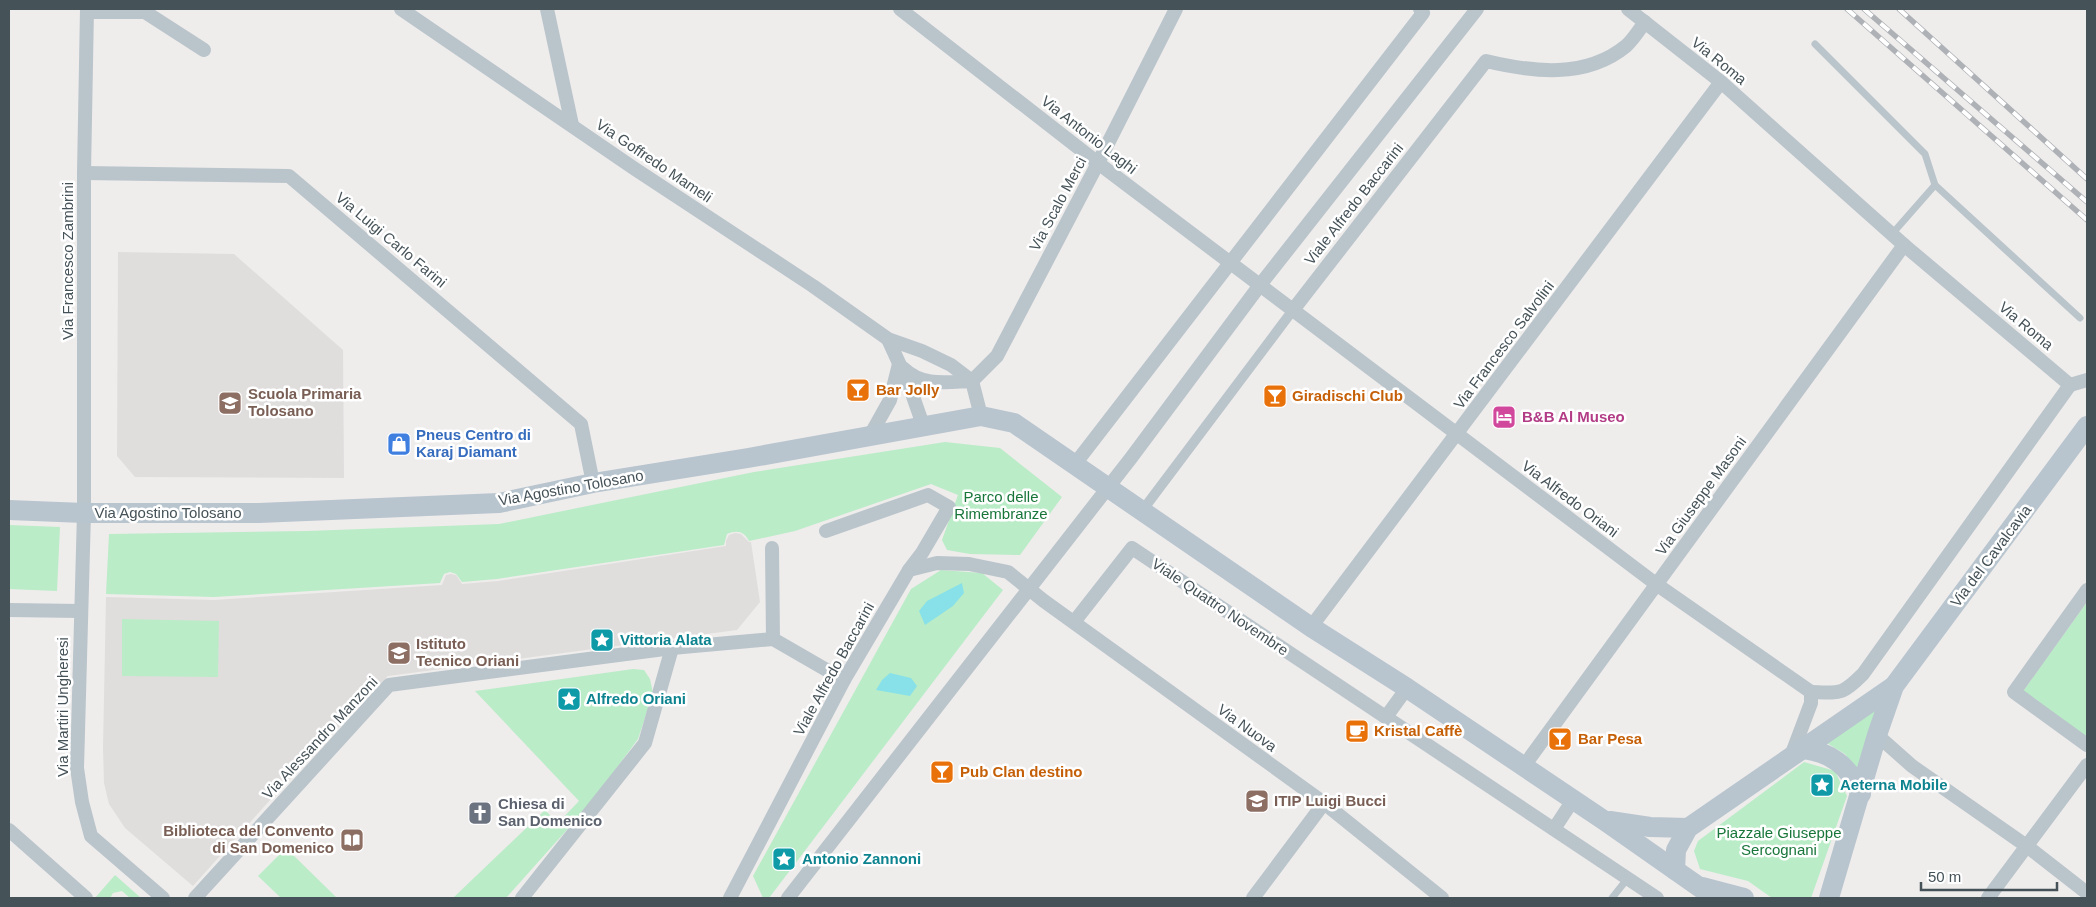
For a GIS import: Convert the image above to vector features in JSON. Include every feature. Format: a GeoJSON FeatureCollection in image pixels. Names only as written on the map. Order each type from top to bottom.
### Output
{"type":"FeatureCollection","features":[{"type":"Feature","properties":{"kind":"main road","name":"Via Agostino Tolosano"},"geometry":{"type":"LineString","coordinates":[[9,510],[84,513],[259,513],[499,503],[593,483],[748,458],[871,434],[981,416],[1014,423],[1109,487]]}},
{"type":"Feature","properties":{"kind":"main road","name":"Via del Cavalcavia"},"geometry":{"type":"LineString","coordinates":[[1861,794],[1877,735],[1894,686],[2087,426]]}},
{"type":"Feature","properties":{"kind":"main road"},"geometry":{"type":"LineString","coordinates":[[1109,487],[1311,627],[1407,688],[1573,800],[1606,820],[1715,898]]}},
{"type":"Feature","properties":{"kind":"main road","name":"Via del Cavalcavia"},"geometry":{"type":"LineString","coordinates":[[1795,752],[1837,726],[1894,686]]}},
{"type":"Feature","properties":{"kind":"main road"},"geometry":{"type":"LineString","coordinates":[[1675,870],[1676,850],[1688,828],[1795,752],[1822,752],[1839,762],[1852,775],[1861,794],[1829,898]]}},
{"type":"Feature","properties":{"kind":"main road"},"geometry":{"type":"LineString","coordinates":[[1606,820],[1660,828],[1688,828]]}},
{"type":"Feature","properties":{"kind":"main road"},"geometry":{"type":"LineString","coordinates":[[1696,885],[1744,898]]}},
{"type":"Feature","properties":{"kind":"street","name":"Via Goffredo Mameli"},"geometry":{"type":"LineString","coordinates":[[401,9],[813,286],[888,339],[936,357],[972,381]]}},
{"type":"Feature","properties":{"kind":"street"},"geometry":{"type":"LineString","coordinates":[[547,9],[572,125]]}},
{"type":"Feature","properties":{"kind":"street","name":"Via Antonio Laghi"},"geometry":{"type":"LineString","coordinates":[[900,9],[1098,163],[1260,285]]}},
{"type":"Feature","properties":{"kind":"street","name":"Via Scalo Merci"},"geometry":{"type":"LineString","coordinates":[[972,381],[997,356],[1176,9]]}},
{"type":"Feature","properties":{"kind":"street"},"geometry":{"type":"LineString","coordinates":[[1075,464],[1423,13],[1420,9]]}},
{"type":"Feature","properties":{"kind":"street","name":"Viale Alfredo Baccarini"},"geometry":{"type":"LineString","coordinates":[[788,898],[1109,487],[1260,285],[1477,9]]}},
{"type":"Feature","properties":{"kind":"street","name":"Via Roma"},"geometry":{"type":"LineString","coordinates":[[1628,9],[1721,82],[1892,234],[2070,385]]}},
{"type":"Feature","properties":{"kind":"street"},"geometry":{"type":"LineString","coordinates":[[87,11],[145,12],[204,50]]}},
{"type":"Feature","properties":{"kind":"street","name":"Via Francesco Zambrini"},"geometry":{"type":"LineString","coordinates":[[84,513],[84,173],[87,11]]}},
{"type":"Feature","properties":{"kind":"street","name":"Viale Alfredo Baccarini"},"geometry":{"type":"LineString","coordinates":[[1142,511],[1293,310],[1486,61],[1520,69],[1550,71],[1596,64],[1627,46],[1645,22]]}},
{"type":"Feature","properties":{"kind":"street","name":"Via Francesco Salvolini"},"geometry":{"type":"LineString","coordinates":[[1311,627],[1721,82]]}},
{"type":"Feature","properties":{"kind":"street","name":"Via Luigi Carlo Farini"},"geometry":{"type":"LineString","coordinates":[[84,173],[289,176],[581,424],[593,483]]}},
{"type":"Feature","properties":{"kind":"street","name":"Via Giuseppe Masoni"},"geometry":{"type":"LineString","coordinates":[[1524,766],[1904,244]]}},
{"type":"Feature","properties":{"kind":"street","name":"Via Alfredo Oriani"},"geometry":{"type":"LineString","coordinates":[[1260,285],[1656,584],[1811,692]]}},
{"type":"Feature","properties":{"kind":"street"},"geometry":{"type":"LineString","coordinates":[[888,339],[909,384],[924,425]]}},
{"type":"Feature","properties":{"kind":"street"},"geometry":{"type":"LineString","coordinates":[[899,364],[912,376],[922,381],[933,383],[972,381],[981,416]]}},
{"type":"Feature","properties":{"kind":"street"},"geometry":{"type":"LineString","coordinates":[[871,434],[890,400],[899,364]]}},
{"type":"Feature","properties":{"kind":"street"},"geometry":{"type":"LineString","coordinates":[[1795,752],[1811,703],[1811,692],[1834,693],[1847,690],[1864,674],[2070,385],[2087,380]]}},
{"type":"Feature","properties":{"kind":"street"},"geometry":{"type":"LineString","coordinates":[[826,531],[928,495],[949,507],[922,553],[909,570]]}},
{"type":"Feature","properties":{"kind":"street","name":"Via Martiri Ungheresi"},"geometry":{"type":"LineString","coordinates":[[84,513],[77,768],[82,802],[91,836],[163,898]]}},
{"type":"Feature","properties":{"kind":"street"},"geometry":{"type":"LineString","coordinates":[[772,548],[773,639],[844,680]]}},
{"type":"Feature","properties":{"kind":"street","name":"Viale Quattro Novembre"},"geometry":{"type":"LineString","coordinates":[[1074,622],[1132,548],[1656,898]]}},
{"type":"Feature","properties":{"kind":"street"},"geometry":{"type":"LineString","coordinates":[[909,570],[937,563],[969,564],[1008,572],[1029,589]]}},
{"type":"Feature","properties":{"kind":"street","name":"Viale Alfredo Baccarini"},"geometry":{"type":"LineString","coordinates":[[730,898],[844,680],[909,570]]}},
{"type":"Feature","properties":{"kind":"street","name":"Via Nuova"},"geometry":{"type":"LineString","coordinates":[[1029,589],[1324,803],[1442,898]]}},
{"type":"Feature","properties":{"kind":"street"},"geometry":{"type":"LineString","coordinates":[[2087,590],[2014,692],[2087,745]]}},
{"type":"Feature","properties":{"kind":"street"},"geometry":{"type":"LineString","coordinates":[[9,610],[80,611]]}},
{"type":"Feature","properties":{"kind":"street","name":"Via Alessandro Manzoni"},"geometry":{"type":"LineString","coordinates":[[195,898],[389,685],[672,648],[773,639]]}},
{"type":"Feature","properties":{"kind":"street"},"geometry":{"type":"LineString","coordinates":[[522,898],[645,743],[672,648]]}},
{"type":"Feature","properties":{"kind":"street"},"geometry":{"type":"LineString","coordinates":[[1386,717],[1407,688]]}},
{"type":"Feature","properties":{"kind":"street"},"geometry":{"type":"LineString","coordinates":[[1877,735],[1912,766],[2028,847],[2087,893]]}},
{"type":"Feature","properties":{"kind":"street"},"geometry":{"type":"LineString","coordinates":[[1988,898],[2028,847],[2087,765]]}},
{"type":"Feature","properties":{"kind":"street"},"geometry":{"type":"LineString","coordinates":[[1554,829],[1573,800]]}},
{"type":"Feature","properties":{"kind":"street"},"geometry":{"type":"LineString","coordinates":[[1252,898],[1324,803]]}},
{"type":"Feature","properties":{"kind":"street"},"geometry":{"type":"LineString","coordinates":[[9,831],[86,898]]}},
{"type":"Feature","properties":{"kind":"lane"},"geometry":{"type":"LineString","coordinates":[[1815,44],[1925,154],[1935,184],[2080,318]]}},
{"type":"Feature","properties":{"kind":"lane"},"geometry":{"type":"LineString","coordinates":[[1892,234],[1935,184]]}},
{"type":"Feature","properties":{"kind":"lane"},"geometry":{"type":"LineString","coordinates":[[1612,898],[1628,878]]}},
{"type":"Feature","properties":{"kind":"shaded area","name":"Scuola Primaria Tolosano"},"geometry":{"type":"Polygon","coordinates":[[[118,252],[234,254],[343,350],[344,478],[135,477],[117,456],[118,252]]]}},
{"type":"Feature","properties":{"kind":"shaded area"},"geometry":{"type":"Polygon","coordinates":[[[741,534],[751,542],[760,602],[737,630],[388,676],[288,780],[193,886],[125,828],[109,804],[104,783],[103,748],[106,597],[214,600],[442,585],[446,575],[451,574],[456,575],[462,584],[498,581],[726,546],[729,535],[741,534]]]}},
{"type":"Feature","properties":{"kind":"green space","name":"Parco delle Rimembranze"},"geometry":{"type":"Polygon","coordinates":[[[945,442],[1000,448],[1062,497],[1020,555],[970,554],[947,550],[942,540],[958,495],[931,484],[795,531],[749,541],[742,533],[734,532],[727,534],[724,545],[497,579],[462,582],[456,574],[450,572],[444,574],[440,583],[214,597],[106,594],[109,534],[307,531],[499,524],[754,472],[945,442]]]}},
{"type":"Feature","properties":{"kind":"green space"},"geometry":{"type":"Polygon","coordinates":[[[9,525],[60,527],[57,591],[9,589],[9,525]]]}},
{"type":"Feature","properties":{"kind":"green space"},"geometry":{"type":"Polygon","coordinates":[[[941,570],[982,573],[1003,590],[769,898],[763,898],[753,876],[911,589],[941,570]]]}},
{"type":"Feature","properties":{"kind":"green space"},"geometry":{"type":"Polygon","coordinates":[[[2087,602],[2087,737],[2023,691],[2087,602]]]}},
{"type":"Feature","properties":{"kind":"green space"},"geometry":{"type":"Polygon","coordinates":[[[122,619],[219,621],[218,677],[122,676],[122,619]]]}},
{"type":"Feature","properties":{"kind":"green space"},"geometry":{"type":"Polygon","coordinates":[[[633,669],[644,670],[650,679],[653,693],[638,739],[590,804],[506,898],[453,898],[545,810],[558,823],[579,801],[475,691],[633,669]]]}},
{"type":"Feature","properties":{"kind":"green space"},"geometry":{"type":"Polygon","coordinates":[[[1886,697],[1858,768],[1855,768],[1845,754],[1825,742],[1886,697]]]}},
{"type":"Feature","properties":{"kind":"green space","name":"Piazzale Giuseppe Sercognani"},"geometry":{"type":"Polygon","coordinates":[[[1804,762],[1835,771],[1847,796],[1811,898],[1772,898],[1748,881],[1700,869],[1694,851],[1698,841],[1804,762]]]}},
{"type":"Feature","properties":{"kind":"green space"},"geometry":{"type":"Polygon","coordinates":[[[286,848],[337,898],[281,898],[258,876],[286,848]]]}},
{"type":"Feature","properties":{"kind":"green space"},"geometry":{"type":"Polygon","coordinates":[[[115,875],[141,898],[130,898],[122,891],[113,893],[110,898],[95,898],[115,875]]]}},
{"type":"Feature","properties":{"kind":"water"},"geometry":{"type":"Polygon","coordinates":[[[962,583],[964,593],[953,606],[925,625],[919,611],[927,601],[962,583]]]}},
{"type":"Feature","properties":{"kind":"water"},"geometry":{"type":"Polygon","coordinates":[[[890,673],[911,678],[917,686],[910,696],[876,690],[882,680],[890,673]]]}},
{"type":"Feature","properties":{"kind":"railway"},"geometry":{"type":"LineString","coordinates":[[1847,9],[2087,220]]}},
{"type":"Feature","properties":{"kind":"railway"},"geometry":{"type":"LineString","coordinates":[[1864,9],[2087,202]]}},
{"type":"Feature","properties":{"kind":"railway"},"geometry":{"type":"LineString","coordinates":[[1899,9],[2087,179]]}},
{"type":"Feature","properties":{"kind":"place","name":"Bar Jolly"},"geometry":{"type":"Point","coordinates":[858,390]}},
{"type":"Feature","properties":{"kind":"place","name":"Giradischi Club"},"geometry":{"type":"Point","coordinates":[1275,396]}},
{"type":"Feature","properties":{"kind":"place","name":"Scuola Primaria Tolosano"},"geometry":{"type":"Point","coordinates":[230,403]}},
{"type":"Feature","properties":{"kind":"place","name":"B&B Al Museo"},"geometry":{"type":"Point","coordinates":[1504,417]}},
{"type":"Feature","properties":{"kind":"place","name":"Pneus Centro di Karaj Diamant"},"geometry":{"type":"Point","coordinates":[399,444]}},
{"type":"Feature","properties":{"kind":"place","name":"Vittoria Alata"},"geometry":{"type":"Point","coordinates":[602,640]}},
{"type":"Feature","properties":{"kind":"place","name":"Istituto Tecnico Oriani"},"geometry":{"type":"Point","coordinates":[399,653]}},
{"type":"Feature","properties":{"kind":"place","name":"Alfredo Oriani"},"geometry":{"type":"Point","coordinates":[569,699]}},
{"type":"Feature","properties":{"kind":"place","name":"Kristal Caffè"},"geometry":{"type":"Point","coordinates":[1357,731]}},
{"type":"Feature","properties":{"kind":"place","name":"Bar Pesa"},"geometry":{"type":"Point","coordinates":[1560,739]}},
{"type":"Feature","properties":{"kind":"place","name":"Pub Clan destino"},"geometry":{"type":"Point","coordinates":[942,772]}},
{"type":"Feature","properties":{"kind":"place","name":"Aeterna Mobile"},"geometry":{"type":"Point","coordinates":[1822,785]}},
{"type":"Feature","properties":{"kind":"place","name":"ITIP Luigi Bucci"},"geometry":{"type":"Point","coordinates":[1257,801]}},
{"type":"Feature","properties":{"kind":"place","name":"Chiesa di San Domenico"},"geometry":{"type":"Point","coordinates":[480,813]}},
{"type":"Feature","properties":{"kind":"place","name":"Biblioteca del Convento di San Domenico"},"geometry":{"type":"Point","coordinates":[352,840]}},
{"type":"Feature","properties":{"kind":"place","name":"Antonio Zannoni"},"geometry":{"type":"Point","coordinates":[784,859]}}]}
